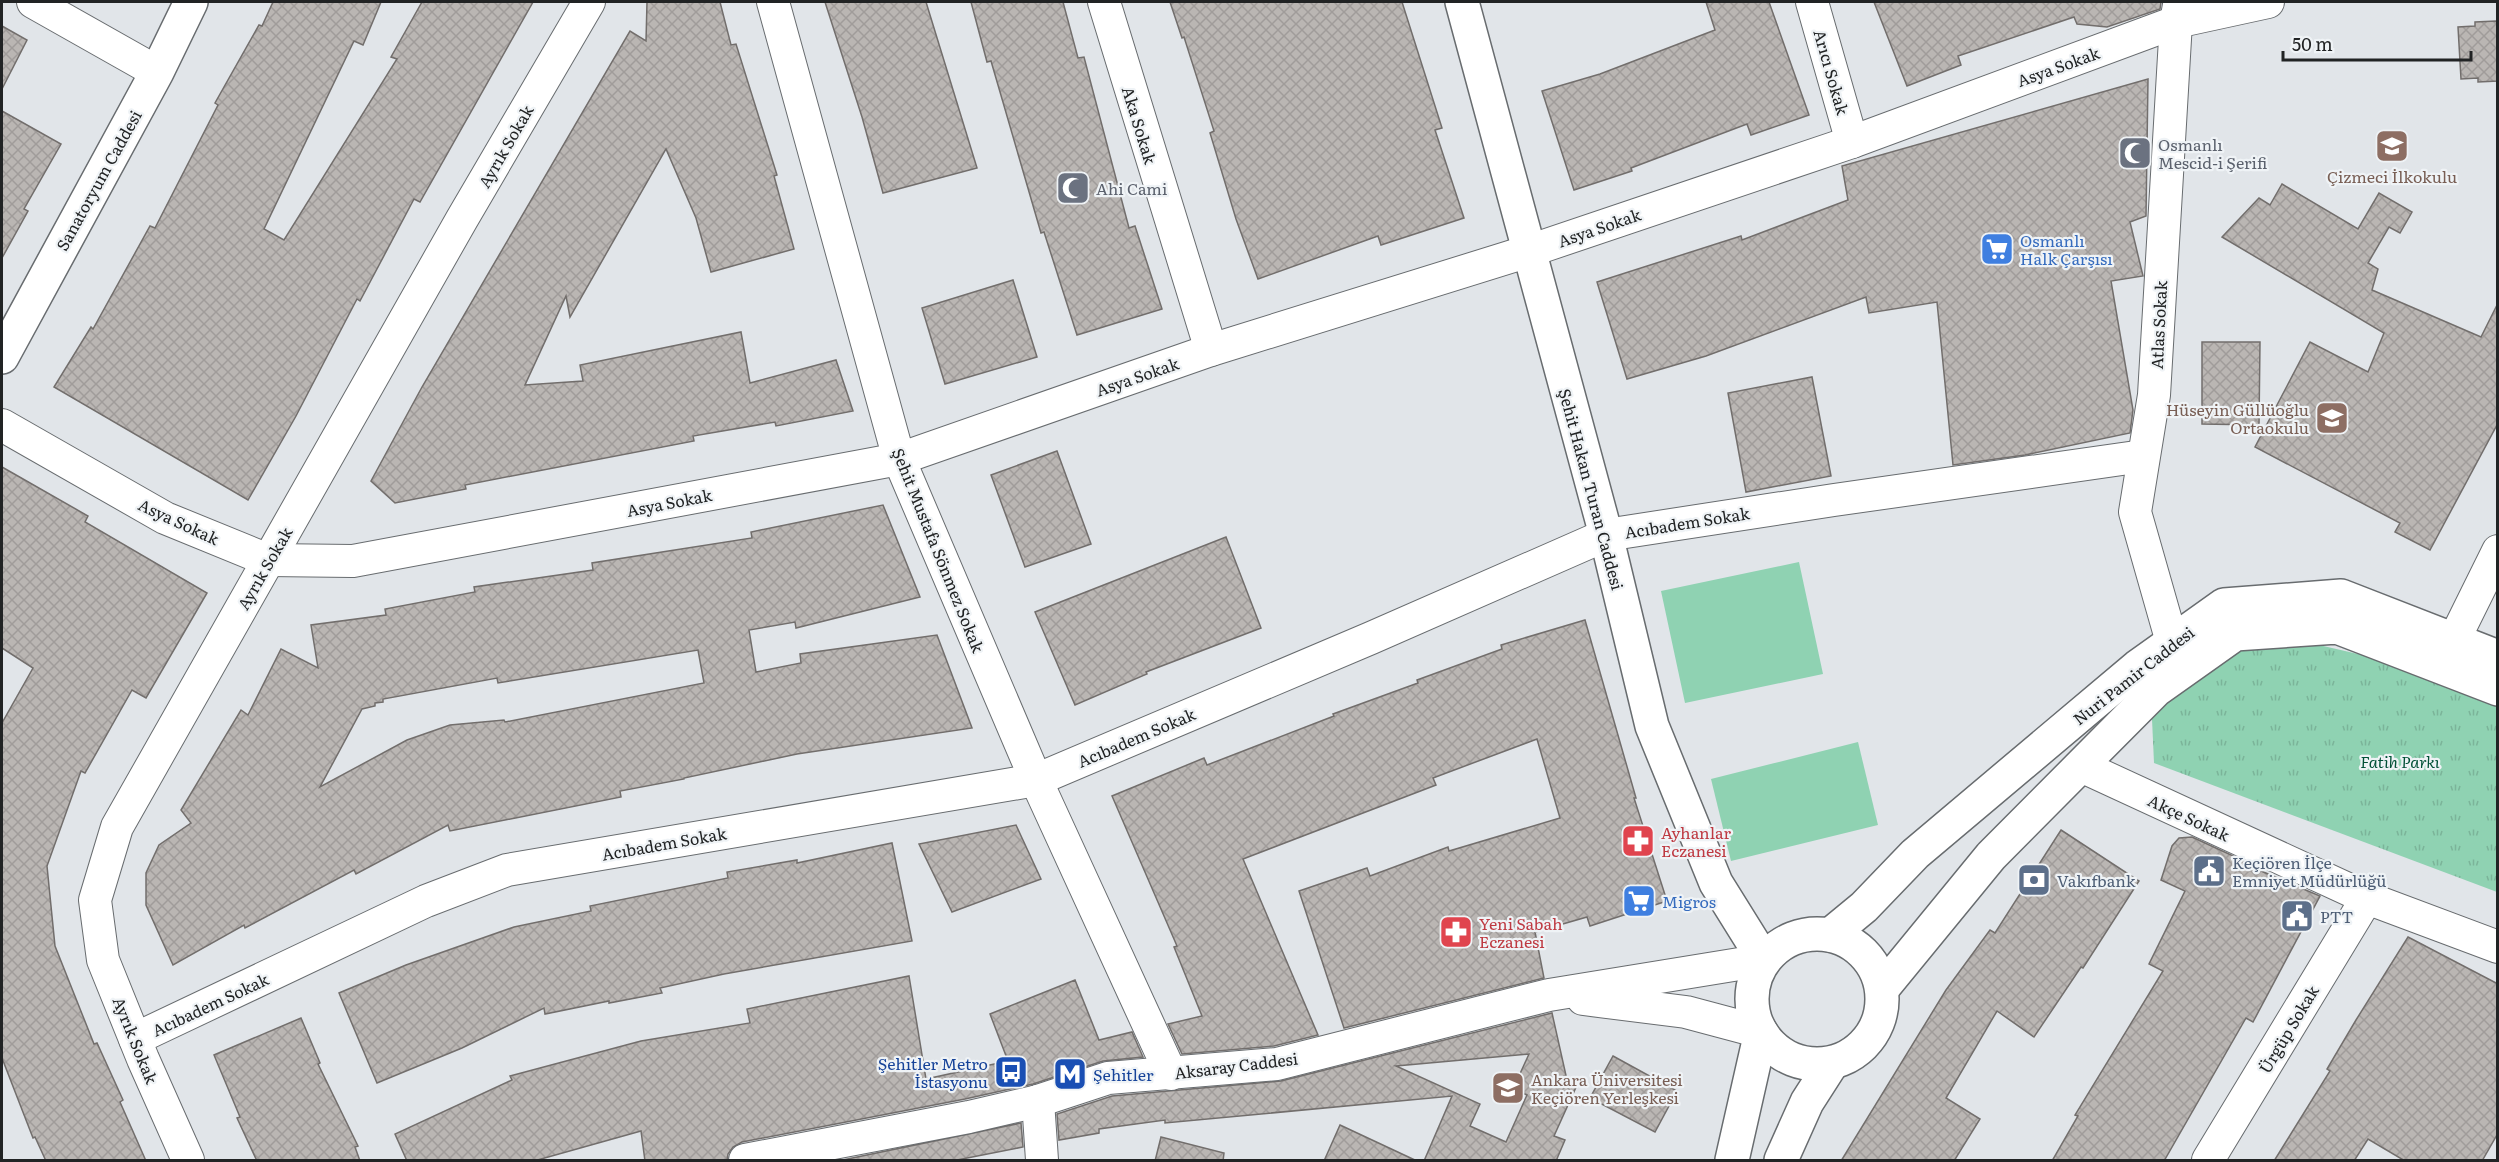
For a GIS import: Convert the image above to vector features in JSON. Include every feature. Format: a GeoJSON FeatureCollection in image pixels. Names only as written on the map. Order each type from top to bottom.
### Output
{"type":"FeatureCollection","features":[{"type":"Feature","properties":{"kind":"main road","name":"Sanatoryum Caddesi"},"geometry":{"type":"LineString","coordinates":[[2,357],[157,72],[191,2]]}},
{"type":"Feature","properties":{"kind":"main road","name":"Şehit Hakan Turan Caddesi"},"geometry":{"type":"LineString","coordinates":[[1462,2],[1606,535],[1652,726],[1716,883],[1764,960]]}},
{"type":"Feature","properties":{"kind":"main road","name":"Nuri Pamir Caddesi"},"geometry":{"type":"LineString","coordinates":[[1830,935],[1864,907],[1915,854],[2137,668],[2224,605],[2341,596],[2498,657]]}},
{"type":"Feature","properties":{"kind":"main road","name":"Nuri Pamir Caddesi"},"geometry":{"type":"LineString","coordinates":[[1882,990],[1991,856],[2156,690],[2235,634],[2337,627],[2498,689]]}},
{"type":"Feature","properties":{"kind":"main road"},"geometry":{"type":"LineString","coordinates":[[1812,934],[1830,935],[1849,942],[1865,954],[1876,970],[1882,990],[1882,1009],[1876,1027],[1865,1043],[1850,1056],[1832,1063],[1813,1065],[1791,1059],[1774,1048],[1761,1032],[1754,1014],[1752,995],[1755,976],[1764,960],[1777,947],[1793,938],[1812,934]]}},
{"type":"Feature","properties":{"kind":"main road"},"geometry":{"type":"LineString","coordinates":[[1732,1161],[1761,1032]]}},
{"type":"Feature","properties":{"kind":"main road"},"geometry":{"type":"LineString","coordinates":[[1781,1161],[1807,1102],[1832,1063]]}},
{"type":"Feature","properties":{"kind":"street"},"geometry":{"type":"LineString","coordinates":[[33,2],[157,72]]}},
{"type":"Feature","properties":{"kind":"street","name":"Ayrık Sokak"},"geometry":{"type":"LineString","coordinates":[[188,1161],[103,960],[95,900],[117,827],[462,219],[589,2]]}},
{"type":"Feature","properties":{"kind":"street","name":"Şehit Mustafa Sönmez Sokak"},"geometry":{"type":"LineString","coordinates":[[773,2],[900,459],[1036,780],[1171,1074]]}},
{"type":"Feature","properties":{"kind":"street","name":"Aka Sokak"},"geometry":{"type":"LineString","coordinates":[[1104,2],[1211,350]]}},
{"type":"Feature","properties":{"kind":"street","name":"Arıcı Sokak"},"geometry":{"type":"LineString","coordinates":[[1812,2],[1852,142]]}},
{"type":"Feature","properties":{"kind":"street","name":"Asya Sokak"},"geometry":{"type":"LineString","coordinates":[[2,425],[165,518],[268,560],[353,561],[900,459],[1211,350],[1528,251],[1852,142],[2178,12],[2268,2]]}},
{"type":"Feature","properties":{"kind":"street","name":"Atlas Sokak"},"geometry":{"type":"LineString","coordinates":[[2172,642],[2135,512],[2154,395],[2178,12]]}},
{"type":"Feature","properties":{"kind":"street","name":"Acıbadem Sokak"},"geometry":{"type":"LineString","coordinates":[[135,1039],[426,901],[507,870],[1036,780],[1606,535],[2143,456]]}},
{"type":"Feature","properties":{"kind":"street"},"geometry":{"type":"LineString","coordinates":[[2454,640],[2498,551]]}},
{"type":"Feature","properties":{"kind":"street","name":"Akçe Sokak"},"geometry":{"type":"LineString","coordinates":[[2081,766],[2367,898],[2498,947]]}},
{"type":"Feature","properties":{"kind":"street","name":"Ürgüp Sokak"},"geometry":{"type":"LineString","coordinates":[[2208,1161],[2367,898]]}},
{"type":"Feature","properties":{"kind":"street","name":"Aksaray Caddesi"},"geometry":{"type":"LineString","coordinates":[[745,1161],[969,1117],[1038,1101],[1108,1078],[1277,1064],[1549,995],[1764,960]]}},
{"type":"Feature","properties":{"kind":"street"},"geometry":{"type":"LineString","coordinates":[[1549,995],[1686,1012],[1761,1032]]}},
{"type":"Feature","properties":{"kind":"street"},"geometry":{"type":"LineString","coordinates":[[1038,1101],[1042,1161]]}},
{"type":"Feature","properties":{"kind":"green space"},"geometry":{"type":"Polygon","coordinates":[[[1799,562],[1823,674],[1685,703],[1661,591],[1799,562]]]}},
{"type":"Feature","properties":{"kind":"green space","name":"Fatih Parkı"},"geometry":{"type":"Polygon","coordinates":[[[2306,642],[2371,657],[2497,704],[2497,892],[2154,763],[2152,719],[2186,681],[2239,651],[2306,642]]]}},
{"type":"Feature","properties":{"kind":"green space"},"geometry":{"type":"Polygon","coordinates":[[[1858,742],[1878,825],[1731,861],[1711,779],[1858,742]]]}},
{"type":"Feature","properties":{"kind":"building"},"geometry":{"type":"Polygon","coordinates":[[[273,2],[381,2],[363,45],[354,41],[264,229],[284,240],[397,59],[391,57],[422,2],[533,2],[420,202],[414,199],[360,301],[357,299],[296,416],[248,500],[54,387],[91,327],[93,329],[150,226],[155,228],[218,105],[215,103],[259,25],[262,26],[273,2]]]}},
{"type":"Feature","properties":{"kind":"building"},"geometry":{"type":"Polygon","coordinates":[[[647,2],[720,2],[731,45],[736,44],[777,175],[774,176],[794,249],[711,272],[696,218],[666,149],[570,317],[566,296],[525,385],[583,381],[580,365],[741,332],[750,383],[836,360],[853,411],[776,426],[775,422],[693,436],[694,441],[465,485],[466,489],[395,503],[371,481],[422,387],[630,31],[646,41],[647,2]]]}},
{"type":"Feature","properties":{"kind":"building"},"geometry":{"type":"Polygon","coordinates":[[[825,2],[926,2],[977,168],[883,193],[862,117],[825,2]]]}},
{"type":"Feature","properties":{"kind":"building"},"geometry":{"type":"Polygon","coordinates":[[[971,2],[1063,2],[1078,58],[1084,57],[1129,228],[1135,226],[1162,309],[1077,335],[1044,232],[1041,233],[991,61],[987,62],[971,2]]]}},
{"type":"Feature","properties":{"kind":"building"},"geometry":{"type":"Polygon","coordinates":[[[1170,2],[1402,2],[1442,128],[1435,130],[1464,218],[1381,245],[1378,236],[1258,279],[1236,219],[1210,133],[1214,131],[1184,37],[1182,38],[1170,2]]]}},
{"type":"Feature","properties":{"kind":"building"},"geometry":{"type":"Polygon","coordinates":[[[1706,2],[1769,2],[1809,115],[1751,135],[1747,124],[1631,168],[1632,171],[1574,190],[1542,91],[1600,74],[1715,30],[1706,2]]]}},
{"type":"Feature","properties":{"kind":"building"},"geometry":{"type":"Polygon","coordinates":[[[1874,2],[2161,2],[2160,9],[2107,27],[2077,24],[2074,17],[1958,56],[1961,65],[1907,86],[1874,2]]]}},
{"type":"Feature","properties":{"kind":"building"},"geometry":{"type":"Polygon","coordinates":[[[2496,21],[2498,25],[2498,81],[2478,82],[2478,78],[2461,79],[2458,27],[2475,26],[2475,22],[2496,21]]]}},
{"type":"Feature","properties":{"kind":"building"},"geometry":{"type":"Polygon","coordinates":[[[2,26],[27,40],[2,89],[2,26]]]}},
{"type":"Feature","properties":{"kind":"building","name":"Osmanlı Halk Çarşısı"},"geometry":{"type":"Polygon","coordinates":[[[2148,79],[2146,216],[2130,222],[2143,276],[2111,281],[2133,410],[2130,433],[2025,455],[1953,465],[1937,302],[1869,313],[1866,297],[1706,356],[1627,379],[1597,282],[1741,236],[1742,240],[1848,200],[1842,166],[2148,79]]]}},
{"type":"Feature","properties":{"kind":"building"},"geometry":{"type":"Polygon","coordinates":[[[2,111],[61,144],[24,209],[28,211],[2,258],[2,111]]]}},
{"type":"Feature","properties":{"kind":"building"},"geometry":{"type":"Polygon","coordinates":[[[2282,184],[2358,229],[2379,193],[2412,212],[2400,233],[2389,227],[2368,263],[2378,269],[2372,290],[2481,337],[2498,303],[2498,423],[2430,550],[2395,532],[2400,523],[2255,447],[2310,342],[2368,372],[2384,333],[2222,237],[2259,198],[2270,205],[2282,184]]]}},
{"type":"Feature","properties":{"kind":"building"},"geometry":{"type":"Polygon","coordinates":[[[1013,280],[1037,357],[945,384],[922,308],[1013,280]]]}},
{"type":"Feature","properties":{"kind":"building"},"geometry":{"type":"Polygon","coordinates":[[[2202,342],[2260,342],[2259,425],[2202,424],[2202,342]]]}},
{"type":"Feature","properties":{"kind":"building"},"geometry":{"type":"Polygon","coordinates":[[[1812,377],[1831,476],[1746,492],[1728,393],[1812,377]]]}},
{"type":"Feature","properties":{"kind":"building"},"geometry":{"type":"Polygon","coordinates":[[[1057,451],[1091,544],[1025,567],[991,475],[1057,451]]]}},
{"type":"Feature","properties":{"kind":"building"},"geometry":{"type":"Polygon","coordinates":[[[2,467],[88,516],[85,522],[207,593],[146,698],[132,690],[85,773],[81,771],[47,866],[55,946],[94,1044],[97,1043],[123,1100],[120,1102],[146,1161],[46,1161],[35,1137],[33,1138],[2,1058],[2,723],[33,668],[2,648],[2,467]]]}},
{"type":"Feature","properties":{"kind":"building"},"geometry":{"type":"Polygon","coordinates":[[[883,505],[920,597],[796,628],[795,622],[749,630],[756,672],[801,663],[800,654],[937,635],[972,728],[797,754],[620,791],[621,797],[450,831],[448,825],[356,874],[354,870],[245,928],[244,925],[173,965],[146,905],[146,873],[159,845],[191,823],[181,810],[241,710],[248,715],[281,649],[318,668],[311,625],[386,615],[385,609],[475,592],[474,587],[593,570],[592,563],[752,538],[751,532],[883,505]],[[698,650],[498,683],[497,678],[383,699],[383,702],[375,703],[375,706],[362,709],[320,787],[407,740],[450,725],[504,720],[505,722],[704,683],[698,650]]]}},
{"type":"Feature","properties":{"kind":"building"},"geometry":{"type":"Polygon","coordinates":[[[1226,537],[1261,628],[1146,672],[1147,674],[1075,705],[1035,612],[1226,537]]]}},
{"type":"Feature","properties":{"kind":"building"},"geometry":{"type":"Polygon","coordinates":[[[1585,620],[1636,798],[1634,798],[1667,901],[1590,926],[1587,917],[1535,932],[1544,978],[1344,1028],[1299,891],[1367,868],[1370,876],[1448,847],[1449,851],[1560,818],[1537,739],[1433,778],[1436,785],[1243,859],[1318,1035],[1274,1046],[1182,1054],[1168,1024],[1202,1016],[1174,947],[1177,946],[1112,796],[1204,758],[1207,765],[1334,716],[1333,714],[1418,683],[1417,680],[1502,649],[1501,645],[1585,620]]]}},
{"type":"Feature","properties":{"kind":"building"},"geometry":{"type":"Polygon","coordinates":[[[1016,825],[1041,879],[952,912],[919,844],[1016,825]]]}},
{"type":"Feature","properties":{"kind":"building"},"geometry":{"type":"Polygon","coordinates":[[[2061,830],[2139,881],[2083,968],[2081,967],[2034,1037],[1997,1011],[1946,1098],[1980,1119],[1954,1161],[1841,1161],[1946,990],[1990,930],[1995,933],[2061,830]]]}},
{"type":"Feature","properties":{"kind":"building"},"geometry":{"type":"Polygon","coordinates":[[[2192,837],[2255,866],[2254,868],[2320,896],[2253,1022],[2246,1018],[2164,1161],[2052,1161],[2078,1116],[2075,1115],[2163,971],[2149,964],[2185,891],[2161,880],[2172,846],[2179,838],[2192,837]]]}},
{"type":"Feature","properties":{"kind":"building"},"geometry":{"type":"Polygon","coordinates":[[[892,843],[912,941],[724,974],[660,988],[662,993],[609,1003],[609,1001],[545,1014],[544,1008],[462,1048],[377,1083],[339,993],[406,965],[514,927],[591,911],[590,906],[728,878],[727,872],[797,860],[797,863],[892,843]]]}},
{"type":"Feature","properties":{"kind":"building"},"geometry":{"type":"Polygon","coordinates":[[[2408,937],[2498,984],[2498,1133],[2482,1161],[2405,1161],[2368,1139],[2354,1161],[2274,1161],[2330,1071],[2327,1069],[2356,1020],[2408,937]]]}},
{"type":"Feature","properties":{"kind":"building"},"geometry":{"type":"Polygon","coordinates":[[[909,976],[926,1079],[1008,1061],[990,1014],[1075,980],[1099,1040],[1132,1032],[1143,1057],[1103,1061],[1033,1084],[742,1142],[733,1147],[728,1154],[727,1161],[645,1161],[641,1131],[534,1161],[407,1161],[395,1134],[512,1080],[510,1076],[641,1041],[750,1023],[747,1009],[909,976]]]}},
{"type":"Feature","properties":{"kind":"building"},"geometry":{"type":"Polygon","coordinates":[[[1552,1013],[1567,1080],[1577,1085],[1554,1136],[1565,1140],[1556,1161],[1424,1161],[1452,1096],[1165,1123],[1165,1120],[1099,1129],[1099,1133],[1059,1140],[1057,1114],[1112,1096],[1281,1081],[1552,1013]],[[1529,1054],[1396,1066],[1480,1104],[1470,1126],[1506,1142],[1527,1095],[1513,1089],[1529,1054]]]}},
{"type":"Feature","properties":{"kind":"building"},"geometry":{"type":"Polygon","coordinates":[[[301,1018],[320,1063],[318,1064],[358,1146],[355,1147],[360,1161],[257,1161],[237,1118],[240,1117],[214,1055],[301,1018]]]}},
{"type":"Feature","properties":{"kind":"building"},"geometry":{"type":"Polygon","coordinates":[[[1613,1056],[1677,1091],[1655,1132],[1590,1098],[1613,1056]]]}},
{"type":"Feature","properties":{"kind":"building"},"geometry":{"type":"Polygon","coordinates":[[[1021,1123],[1023,1147],[952,1161],[838,1161],[1021,1123]]]}},
{"type":"Feature","properties":{"kind":"building"},"geometry":{"type":"Polygon","coordinates":[[[1340,1125],[1417,1161],[1324,1161],[1340,1125]]]}},
{"type":"Feature","properties":{"kind":"building"},"geometry":{"type":"Polygon","coordinates":[[[1161,1137],[1224,1153],[1223,1161],[1155,1161],[1161,1137]]]}},
{"type":"Feature","properties":{"kind":"place","name":"Çizmeci İlkokulu"},"geometry":{"type":"Point","coordinates":[2392,146]}},
{"type":"Feature","properties":{"kind":"place","name":"Osmanlı Mescid-i Şerifi"},"geometry":{"type":"Point","coordinates":[2135,153]}},
{"type":"Feature","properties":{"kind":"place","name":"Ahi Cami"},"geometry":{"type":"Point","coordinates":[1073,188]}},
{"type":"Feature","properties":{"kind":"place","name":"Osmanlı Halk Çarşısı"},"geometry":{"type":"Point","coordinates":[1997,249]}},
{"type":"Feature","properties":{"kind":"place","name":"Hüseyin Güllüoğlu Ortaokulu"},"geometry":{"type":"Point","coordinates":[2332,418]}},
{"type":"Feature","properties":{"kind":"place","name":"Ayhanlar Eczanesi"},"geometry":{"type":"Point","coordinates":[1638,841]}},
{"type":"Feature","properties":{"kind":"place","name":"Keçiören İlçe Emniyet Müdürlüğü"},"geometry":{"type":"Point","coordinates":[2209,871]}},
{"type":"Feature","properties":{"kind":"place","name":"Vakıfbank"},"geometry":{"type":"Point","coordinates":[2034,880]}},
{"type":"Feature","properties":{"kind":"place","name":"Migros"},"geometry":{"type":"Point","coordinates":[1639,901]}},
{"type":"Feature","properties":{"kind":"place","name":"PTT"},"geometry":{"type":"Point","coordinates":[2297,916]}},
{"type":"Feature","properties":{"kind":"place","name":"Yeni Sabah Eczanesi"},"geometry":{"type":"Point","coordinates":[1456,932]}},
{"type":"Feature","properties":{"kind":"place","name":"Şehitler Metro İstasyonu"},"geometry":{"type":"Point","coordinates":[1011,1072]}},
{"type":"Feature","properties":{"kind":"place","name":"Şehitler"},"geometry":{"type":"Point","coordinates":[1070,1074]}},
{"type":"Feature","properties":{"kind":"place","name":"Ankara Üniversitesi Keçiören Yerleşkesi"},"geometry":{"type":"Point","coordinates":[1508,1088]}}]}
